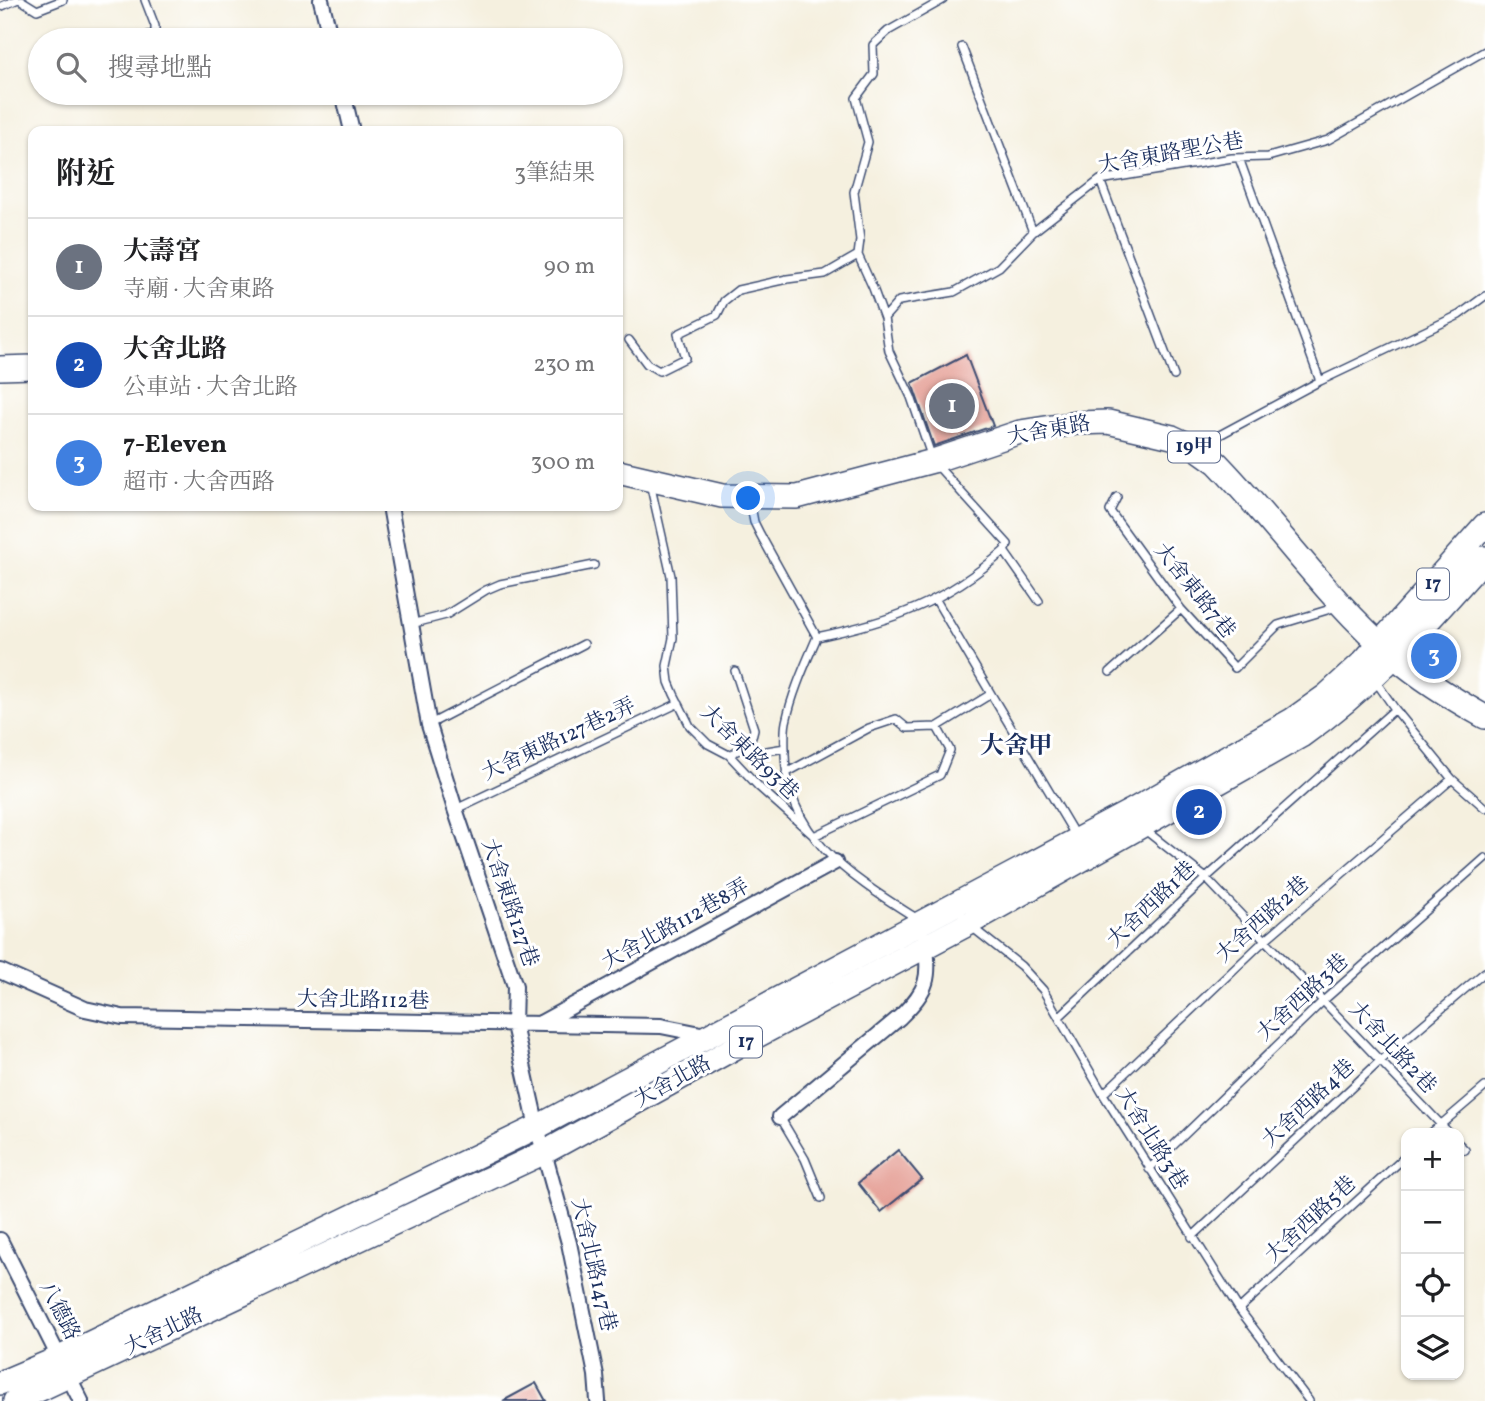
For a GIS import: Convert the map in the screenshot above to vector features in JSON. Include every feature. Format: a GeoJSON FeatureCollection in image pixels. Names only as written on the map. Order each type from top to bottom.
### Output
{"type":"FeatureCollection","features":[{"type":"Feature","properties":{"kind":"main road"},"geometry":{"type":"LineString","coordinates":[[0,368],[28,367]]}},
{"type":"Feature","properties":{"kind":"main road","name":"大舍東路"},"geometry":{"type":"LineString","coordinates":[[623,473],[722,496],[797,498],[933,461],[1020,432],[1077,423],[1108,422],[1137,428],[1172,437],[1196,448],[1217,463],[1342,606],[1388,650]]}},
{"type":"Feature","properties":{"kind":"main road","name":"17"},"geometry":{"type":"LineString","coordinates":[[1388,650],[1485,525]]}},
{"type":"Feature","properties":{"kind":"main road","name":"17"},"geometry":{"type":"LineString","coordinates":[[1388,650],[1485,558]]}},
{"type":"Feature","properties":{"kind":"main road","name":"大舍北路"},"geometry":{"type":"LineString","coordinates":[[714,1046],[968,925],[1082,849],[1136,819],[1368,670],[1388,650]]}},
{"type":"Feature","properties":{"kind":"main road","name":"19甲"},"geometry":{"type":"LineString","coordinates":[[1388,650],[1443,693],[1485,717]]}},
{"type":"Feature","properties":{"kind":"main road","name":"大舍北路"},"geometry":{"type":"LineString","coordinates":[[64,1368],[541,1139],[714,1046],[923,922],[1082,849]]}},
{"type":"Feature","properties":{"kind":"main road","name":"17"},"geometry":{"type":"LineString","coordinates":[[0,1383],[64,1368]]}},
{"type":"Feature","properties":{"kind":"main road","name":"17"},"geometry":{"type":"LineString","coordinates":[[15,1401],[64,1368]]}},
{"type":"Feature","properties":{"kind":"street"},"geometry":{"type":"LineString","coordinates":[[321,0],[328,28]]}},
{"type":"Feature","properties":{"kind":"street"},"geometry":{"type":"LineString","coordinates":[[346,105],[351,126]]}},
{"type":"Feature","properties":{"kind":"street","name":"大舍東路127巷"},"geometry":{"type":"LineString","coordinates":[[391,511],[429,725],[515,986],[514,1025],[541,1139]]}},
{"type":"Feature","properties":{"kind":"street","name":"大舍北路112巷8弄"},"geometry":{"type":"LineString","coordinates":[[537,1025],[835,862]]}},
{"type":"Feature","properties":{"kind":"street"},"geometry":{"type":"LineString","coordinates":[[780,1117],[918,999],[925,987],[928,972],[923,922]]}},
{"type":"Feature","properties":{"kind":"street","name":"大舍北路112巷"},"geometry":{"type":"LineString","coordinates":[[0,971],[85,1009],[122,1017],[661,1026],[714,1046]]}},
{"type":"Feature","properties":{"kind":"street","name":"大舍北路147巷"},"geometry":{"type":"LineString","coordinates":[[541,1139],[569,1243],[596,1376],[598,1401]]}},
{"type":"Feature","properties":{"kind":"street","name":"八德路"},"geometry":{"type":"LineString","coordinates":[[0,1240],[80,1401]]}},
{"type":"Feature","properties":{"kind":"lane"},"geometry":{"type":"LineString","coordinates":[[0,7],[18,0],[37,10],[63,0]]}},
{"type":"Feature","properties":{"kind":"lane"},"geometry":{"type":"LineString","coordinates":[[145,0],[155,28]]}},
{"type":"Feature","properties":{"kind":"lane"},"geometry":{"type":"LineString","coordinates":[[817,637],[864,627],[909,613],[936,600],[1004,551],[1008,544],[933,461],[911,397],[889,351],[884,318],[858,255],[860,240],[854,192],[868,142],[856,98],[874,74],[873,45],[888,31],[943,0]]}},
{"type":"Feature","properties":{"kind":"lane"},"geometry":{"type":"LineString","coordinates":[[962,47],[1033,232]]}},
{"type":"Feature","properties":{"kind":"lane","name":"大舍東路聖公巷"},"geometry":{"type":"LineString","coordinates":[[884,318],[900,301],[954,292],[999,267],[1033,232],[1100,180],[1240,158],[1268,158],[1328,140],[1485,51]]}},
{"type":"Feature","properties":{"kind":"lane"},"geometry":{"type":"LineString","coordinates":[[1240,158],[1320,381]]}},
{"type":"Feature","properties":{"kind":"lane"},"geometry":{"type":"LineString","coordinates":[[1100,180],[1174,376]]}},
{"type":"Feature","properties":{"kind":"lane"},"geometry":{"type":"LineString","coordinates":[[629,340],[647,364],[659,371],[685,358],[678,334],[717,315],[724,301],[738,290],[825,274],[858,255]]}},
{"type":"Feature","properties":{"kind":"lane"},"geometry":{"type":"LineString","coordinates":[[1196,448],[1320,381],[1459,315],[1485,296]]}},
{"type":"Feature","properties":{"kind":"lane","name":"大舍東路93巷"},"geometry":{"type":"LineString","coordinates":[[649,479],[671,576],[673,638],[667,666],[669,682],[678,703],[690,726],[708,744],[729,755],[759,788],[814,836]]}},
{"type":"Feature","properties":{"kind":"lane","name":"大舍東路7巷"},"geometry":{"type":"LineString","coordinates":[[1116,497],[1110,511],[1181,609],[1235,668],[1278,625],[1342,606]]}},
{"type":"Feature","properties":{"kind":"lane"},"geometry":{"type":"LineString","coordinates":[[749,498],[754,522],[817,637]]}},
{"type":"Feature","properties":{"kind":"lane"},"geometry":{"type":"LineString","coordinates":[[1004,551],[1039,601]]}},
{"type":"Feature","properties":{"kind":"lane"},"geometry":{"type":"LineString","coordinates":[[411,624],[446,615],[500,584],[594,565]]}},
{"type":"Feature","properties":{"kind":"lane"},"geometry":{"type":"LineString","coordinates":[[936,600],[1082,849]]}},
{"type":"Feature","properties":{"kind":"lane"},"geometry":{"type":"LineString","coordinates":[[1110,672],[1181,609]]}},
{"type":"Feature","properties":{"kind":"lane"},"geometry":{"type":"LineString","coordinates":[[817,637],[794,690],[785,725],[786,773],[792,800],[800,817],[835,862],[861,883],[923,922]]}},
{"type":"Feature","properties":{"kind":"lane"},"geometry":{"type":"LineString","coordinates":[[429,725],[584,644]]}},
{"type":"Feature","properties":{"kind":"lane"},"geometry":{"type":"LineString","coordinates":[[1368,670],[1395,709],[1452,779],[1485,808]]}},
{"type":"Feature","properties":{"kind":"lane"},"geometry":{"type":"LineString","coordinates":[[729,755],[746,747],[752,739],[754,729],[735,671]]}},
{"type":"Feature","properties":{"kind":"lane"},"geometry":{"type":"LineString","coordinates":[[786,773],[869,728],[896,719],[907,728],[937,727],[991,694]]}},
{"type":"Feature","properties":{"kind":"lane","name":"大舍東路127巷2弄"},"geometry":{"type":"LineString","coordinates":[[455,809],[678,703]]}},
{"type":"Feature","properties":{"kind":"lane","name":"大舍西路1巷"},"geometry":{"type":"LineString","coordinates":[[1060,1016],[1206,878],[1395,709]]}},
{"type":"Feature","properties":{"kind":"lane"},"geometry":{"type":"LineString","coordinates":[[814,836],[940,775],[950,751],[937,727]]}},
{"type":"Feature","properties":{"kind":"lane"},"geometry":{"type":"LineString","coordinates":[[746,747],[754,753],[785,748]]}},
{"type":"Feature","properties":{"kind":"lane","name":"大舍西路2巷"},"geometry":{"type":"LineString","coordinates":[[1103,1094],[1265,940],[1452,779]]}},
{"type":"Feature","properties":{"kind":"lane","name":"大舍北路2巷"},"geometry":{"type":"LineString","coordinates":[[1136,819],[1206,878],[1443,1128]]}},
{"type":"Feature","properties":{"kind":"lane","name":"大舍西路3巷"},"geometry":{"type":"LineString","coordinates":[[1149,1169],[1323,1001],[1485,858]]}},
{"type":"Feature","properties":{"kind":"lane","name":"大舍北路3巷"},"geometry":{"type":"LineString","coordinates":[[956,905],[968,925],[1021,966],[1044,990],[1103,1094],[1192,1237],[1239,1309],[1309,1401]]}},
{"type":"Feature","properties":{"kind":"lane","name":"大舍西路4巷"},"geometry":{"type":"LineString","coordinates":[[1192,1237],[1380,1061],[1485,972]]}},
{"type":"Feature","properties":{"kind":"lane"},"geometry":{"type":"LineString","coordinates":[[1437,1128],[1485,1087]]}},
{"type":"Feature","properties":{"kind":"lane"},"geometry":{"type":"LineString","coordinates":[[780,1117],[804,1159],[821,1198]]}},
{"type":"Feature","properties":{"kind":"lane","name":"大舍西路5巷"},"geometry":{"type":"LineString","coordinates":[[1239,1309],[1401,1161]]}},
{"type":"Feature","properties":{"kind":"building"},"geometry":{"type":"Polygon","coordinates":[[[966,355],[993,426],[934,446],[912,383],[966,355]]]}},
{"type":"Feature","properties":{"kind":"building"},"geometry":{"type":"Polygon","coordinates":[[[898,1150],[922,1179],[881,1212],[858,1183],[898,1150]]]}},
{"type":"Feature","properties":{"kind":"building"},"geometry":{"type":"Polygon","coordinates":[[[536,1383],[546,1401],[503,1401],[536,1383]]]}},
{"type":"Feature","properties":{"kind":"place","name":"大壽宮"},"geometry":{"type":"Point","coordinates":[952,406]}},
{"type":"Feature","properties":{"kind":"place","name":"7-Eleven"},"geometry":{"type":"Point","coordinates":[1434,656]}},
{"type":"Feature","properties":{"kind":"place","name":"大舍北路"},"geometry":{"type":"Point","coordinates":[1199,812]}},
{"type":"Feature","properties":{"kind":"district","name":"大舍甲"},"geometry":{"type":"Point","coordinates":[1016,747]}}]}
